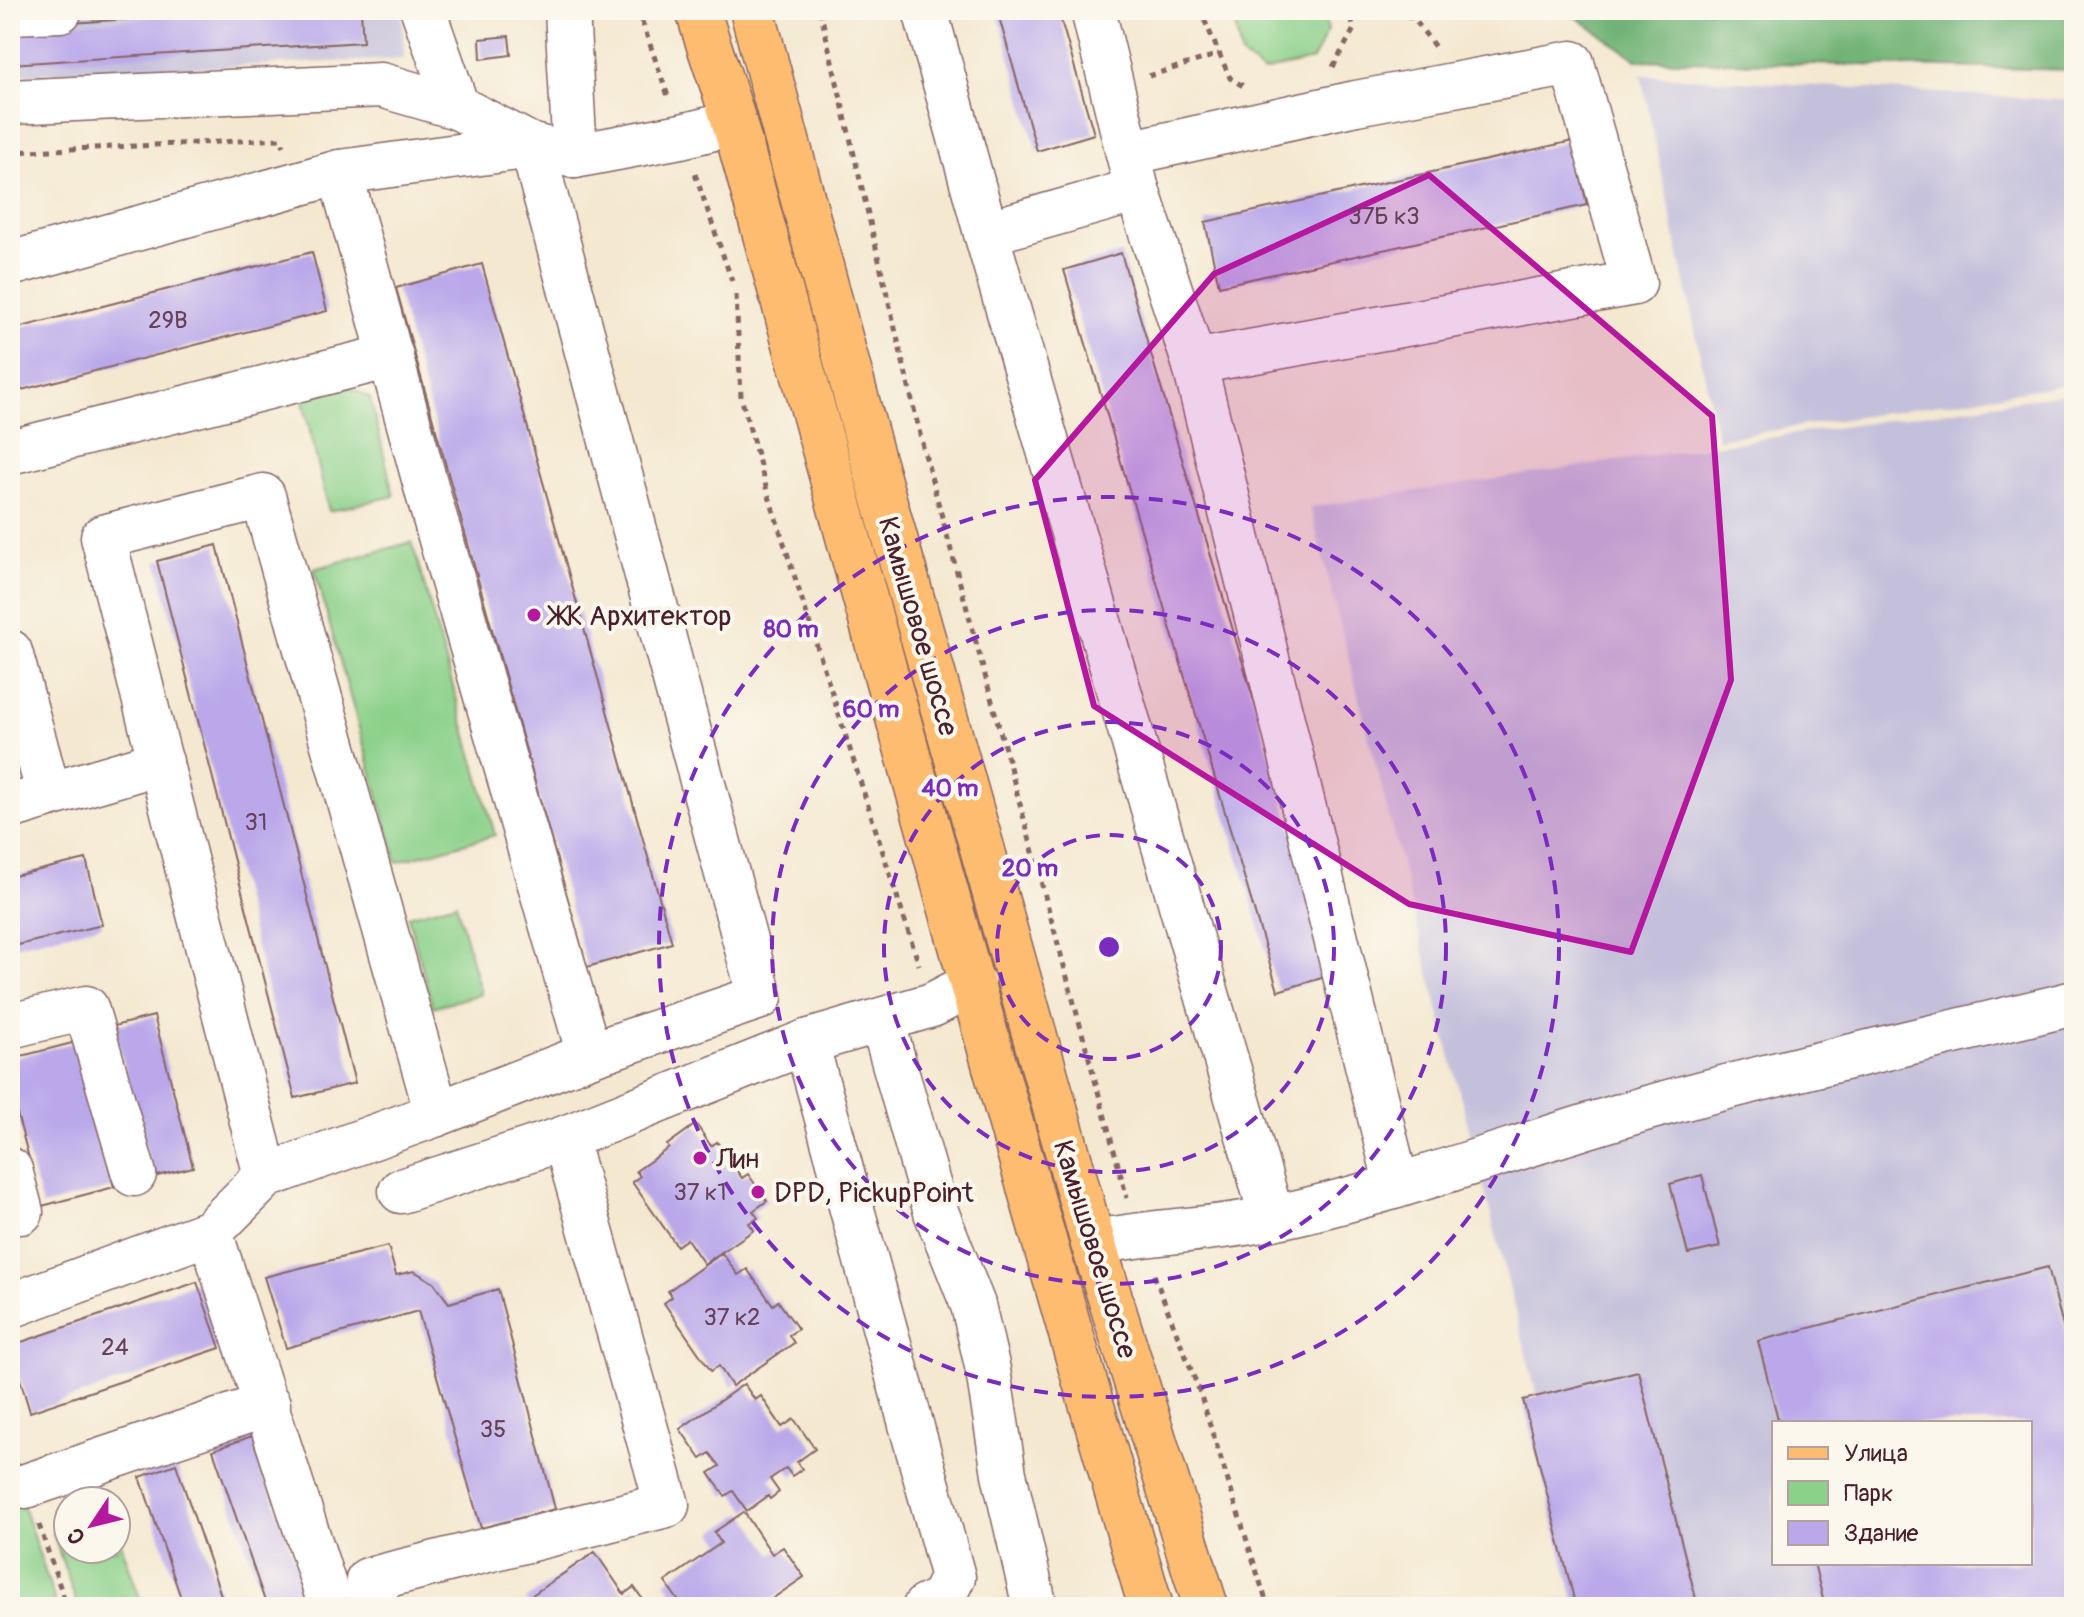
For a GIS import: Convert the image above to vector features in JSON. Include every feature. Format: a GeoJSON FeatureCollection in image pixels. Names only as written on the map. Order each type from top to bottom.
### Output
{"type":"FeatureCollection","features":[{"type":"Feature","properties":{"kind":"main road"},"geometry":{"type":"LineString","coordinates":[[677,10],[704,30]]}},
{"type":"Feature","properties":{"kind":"main road","name":"Камышовое шоссе"},"geometry":{"type":"LineString","coordinates":[[752,10],[877,476],[1093,1243],[1206,1607]]}},
{"type":"Feature","properties":{"kind":"main road"},"geometry":{"type":"LineString","coordinates":[[769,10],[778,105]]}},
{"type":"Feature","properties":{"kind":"main road","name":"Камышовое шоссе"},"geometry":{"type":"LineString","coordinates":[[704,30],[734,123],[828,471],[1151,1607]]}},
{"type":"Feature","properties":{"kind":"lane"},"geometry":{"type":"LineString","coordinates":[[10,12],[60,10]]}},
{"type":"Feature","properties":{"kind":"lane"},"geometry":{"type":"LineString","coordinates":[[423,10],[457,107]]}},
{"type":"Feature","properties":{"kind":"lane"},"geometry":{"type":"LineString","coordinates":[[567,10],[575,156]]}},
{"type":"Feature","properties":{"kind":"lane"},"geometry":{"type":"LineString","coordinates":[[925,10],[986,233],[1272,1218]]}},
{"type":"Feature","properties":{"kind":"lane"},"geometry":{"type":"LineString","coordinates":[[1093,10],[1133,172],[1194,362],[1397,1186]]}},
{"type":"Feature","properties":{"kind":"lane"},"geometry":{"type":"LineString","coordinates":[[986,233],[1133,172],[1356,103],[1572,63],[1634,283],[1194,362]]}},
{"type":"Feature","properties":{"kind":"lane"},"geometry":{"type":"LineString","coordinates":[[10,102],[381,85],[457,107],[532,146],[575,156],[734,123]]}},
{"type":"Feature","properties":{"kind":"lane"},"geometry":{"type":"LineString","coordinates":[[10,264],[321,177],[532,146]]}},
{"type":"Feature","properties":{"kind":"lane"},"geometry":{"type":"LineString","coordinates":[[10,1306],[210,1232],[266,1176],[589,1055],[760,997],[532,146]]}},
{"type":"Feature","properties":{"kind":"lane"},"geometry":{"type":"LineString","coordinates":[[321,177],[391,356],[589,1055]]}},
{"type":"Feature","properties":{"kind":"lane"},"geometry":{"type":"LineString","coordinates":[[10,452],[391,356]]}},
{"type":"Feature","properties":{"kind":"lane"},"geometry":{"type":"LineString","coordinates":[[266,1176],[103,537],[263,496],[437,1114]]}},
{"type":"Feature","properties":{"kind":"lane"},"geometry":{"type":"LineString","coordinates":[[10,652],[30,801],[161,762]]}},
{"type":"Feature","properties":{"kind":"lane"},"geometry":{"type":"LineString","coordinates":[[401,1191],[565,1138],[806,1042],[932,1005],[973,984]]}},
{"type":"Feature","properties":{"kind":"lane"},"geometry":{"type":"LineString","coordinates":[[1093,1243],[1137,1233],[1196,1230],[1272,1218],[1397,1186],[1661,1104],[2074,1003]]}},
{"type":"Feature","properties":{"kind":"lane"},"geometry":{"type":"LineString","coordinates":[[10,1026],[86,1008],[134,1174]]}},
{"type":"Feature","properties":{"kind":"lane"},"geometry":{"type":"LineString","coordinates":[[882,1020],[936,1212],[973,1305],[988,1370],[1004,1474],[1035,1607]]}},
{"type":"Feature","properties":{"kind":"lane"},"geometry":{"type":"LineString","coordinates":[[806,1042],[953,1577],[942,1599],[925,1607]]}},
{"type":"Feature","properties":{"kind":"lane"},"geometry":{"type":"LineString","coordinates":[[377,1607],[368,1580],[667,1505],[565,1138]]}},
{"type":"Feature","properties":{"kind":"lane"},"geometry":{"type":"LineString","coordinates":[[10,1170],[21,1212]]}},
{"type":"Feature","properties":{"kind":"lane"},"geometry":{"type":"LineString","coordinates":[[210,1232],[331,1607]]}},
{"type":"Feature","properties":{"kind":"lane"},"geometry":{"type":"LineString","coordinates":[[26,1486],[268,1404]]}},
{"type":"Feature","properties":{"kind":"path"},"geometry":{"type":"LineString","coordinates":[[638,10],[736,294],[741,397],[766,487],[932,1005]]}},
{"type":"Feature","properties":{"kind":"path"},"geometry":{"type":"LineString","coordinates":[[820,10],[923,447],[1137,1233],[1199,1390],[1268,1607]]}},
{"type":"Feature","properties":{"kind":"path"},"geometry":{"type":"LineString","coordinates":[[1208,10],[1203,17],[1230,78],[1252,92]]}},
{"type":"Feature","properties":{"kind":"path"},"geometry":{"type":"LineString","coordinates":[[1328,75],[1354,29],[1349,10]]}},
{"type":"Feature","properties":{"kind":"path"},"geometry":{"type":"LineString","coordinates":[[1114,87],[1219,54]]}},
{"type":"Feature","properties":{"kind":"path"},"geometry":{"type":"LineString","coordinates":[[10,152],[281,139],[321,177]]}},
{"type":"Feature","properties":{"kind":"highlighted area"},"geometry":{"type":"Polygon","coordinates":[[[1429,175],[1712,416],[1731,680],[1631,952],[1409,904],[1094,706],[1035,480],[1214,274],[1429,175]]]}},
{"type":"Feature","properties":{"kind":"shaded area"},"geometry":{"type":"Polygon","coordinates":[[[10,10],[402,10],[404,59],[10,75],[10,10]]]}},
{"type":"Feature","properties":{"kind":"shaded area"},"geometry":{"type":"Polygon","coordinates":[[[1641,75],[2074,101],[2074,383],[1718,439],[1641,75]]]}},
{"type":"Feature","properties":{"kind":"shaded area"},"geometry":{"type":"Polygon","coordinates":[[[2074,392],[2074,1607],[1591,1607],[1310,507],[2074,392]]]}},
{"type":"Feature","properties":{"kind":"green space"},"geometry":{"type":"Polygon","coordinates":[[[1241,10],[1322,10],[1328,30],[1313,60],[1262,72],[1241,55],[1234,18],[1241,10]]]}},
{"type":"Feature","properties":{"kind":"green space"},"geometry":{"type":"Polygon","coordinates":[[[1566,10],[2074,10],[2074,70],[1637,60],[1566,10]]]}},
{"type":"Feature","properties":{"kind":"green space"},"geometry":{"type":"Polygon","coordinates":[[[342,383],[370,398],[394,496],[329,511],[301,393],[342,383]]]}},
{"type":"Feature","properties":{"kind":"green space"},"geometry":{"type":"Polygon","coordinates":[[[412,542],[495,835],[397,862],[314,569],[412,542]]]}},
{"type":"Feature","properties":{"kind":"green space"},"geometry":{"type":"Polygon","coordinates":[[[456,903],[481,994],[433,1007],[408,916],[456,903]]]}},
{"type":"Feature","properties":{"kind":"green space"},"geometry":{"type":"Polygon","coordinates":[[[10,1468],[57,1607],[17,1607],[10,1588],[10,1468]]]}},
{"type":"Feature","properties":{"kind":"green space"},"geometry":{"type":"Polygon","coordinates":[[[64,1565],[128,1565],[143,1607],[78,1607],[64,1565]]]}},
{"type":"Feature","properties":{"kind":"building"},"geometry":{"type":"Polygon","coordinates":[[[268,10],[361,10],[363,42],[10,64],[10,27],[268,10]]]}},
{"type":"Feature","properties":{"kind":"building"},"geometry":{"type":"Polygon","coordinates":[[[997,10],[1058,10],[1094,134],[1037,151],[997,10]]]}},
{"type":"Feature","properties":{"kind":"building"},"geometry":{"type":"Polygon","coordinates":[[[509,36],[511,55],[481,59],[480,39],[509,36]]]}},
{"type":"Feature","properties":{"kind":"building"},"geometry":{"type":"Polygon","coordinates":[[[1573,141],[1587,205],[1219,286],[1205,222],[1573,141]]]}},
{"type":"Feature","properties":{"kind":"building"},"geometry":{"type":"Polygon","coordinates":[[[312,252],[327,311],[10,393],[10,330],[312,252]]]}},
{"type":"Feature","properties":{"kind":"building"},"geometry":{"type":"Polygon","coordinates":[[[1121,253],[1335,974],[1278,991],[1064,270],[1121,253]]]}},
{"type":"Feature","properties":{"kind":"building","name":"ЖК Архитектор"},"geometry":{"type":"Polygon","coordinates":[[[482,264],[672,943],[587,967],[396,288],[482,264]]]}},
{"type":"Feature","properties":{"kind":"building"},"geometry":{"type":"Polygon","coordinates":[[[217,545],[355,1083],[295,1098],[157,561],[217,545]]]}},
{"type":"Feature","properties":{"kind":"building"},"geometry":{"type":"Polygon","coordinates":[[[86,859],[102,925],[10,947],[10,877],[86,859]]]}},
{"type":"Feature","properties":{"kind":"building"},"geometry":{"type":"Polygon","coordinates":[[[154,1016],[193,1167],[153,1177],[114,1026],[154,1016]]]}},
{"type":"Feature","properties":{"kind":"building"},"geometry":{"type":"Polygon","coordinates":[[[76,1042],[114,1187],[42,1206],[10,1088],[10,1059],[76,1042]]]}},
{"type":"Feature","properties":{"kind":"building"},"geometry":{"type":"Polygon","coordinates":[[[696,1124],[711,1146],[717,1142],[742,1178],[748,1174],[767,1201],[753,1211],[758,1218],[749,1223],[754,1230],[704,1264],[687,1239],[677,1246],[632,1182],[640,1176],[636,1171],[696,1124]]]}},
{"type":"Feature","properties":{"kind":"building"},"geometry":{"type":"Polygon","coordinates":[[[1702,1175],[1720,1247],[1688,1254],[1670,1184],[1702,1175]]]}},
{"type":"Feature","properties":{"kind":"building"},"geometry":{"type":"Polygon","coordinates":[[[388,1246],[396,1275],[414,1271],[434,1283],[449,1303],[498,1289],[555,1509],[481,1528],[418,1311],[286,1348],[264,1277],[388,1246]]]}},
{"type":"Feature","properties":{"kind":"building"},"geometry":{"type":"Polygon","coordinates":[[[722,1253],[738,1275],[747,1269],[773,1305],[778,1301],[798,1329],[789,1335],[794,1343],[732,1386],[719,1366],[711,1371],[664,1303],[672,1297],[668,1291],[722,1253]]]}},
{"type":"Feature","properties":{"kind":"building"},"geometry":{"type":"Polygon","coordinates":[[[2048,1267],[2074,1369],[2074,1607],[1825,1607],[1814,1565],[2032,1565],[2032,1421],[1778,1421],[1758,1341],[2048,1267]]]}},
{"type":"Feature","properties":{"kind":"building"},"geometry":{"type":"Polygon","coordinates":[[[197,1282],[220,1348],[30,1412],[10,1346],[197,1282]]]}},
{"type":"Feature","properties":{"kind":"building"},"geometry":{"type":"Polygon","coordinates":[[[1638,1371],[1698,1607],[1576,1607],[1523,1400],[1638,1371]]]}},
{"type":"Feature","properties":{"kind":"building"},"geometry":{"type":"Polygon","coordinates":[[[744,1384],[755,1400],[761,1396],[782,1427],[794,1419],[815,1449],[797,1462],[802,1469],[792,1476],[786,1468],[770,1479],[779,1492],[747,1511],[733,1491],[725,1496],[709,1473],[720,1466],[710,1453],[701,1459],[680,1429],[744,1384]]]}},
{"type":"Feature","properties":{"kind":"building"},"geometry":{"type":"Polygon","coordinates":[[[252,1436],[311,1607],[267,1607],[213,1450],[252,1436]]]}},
{"type":"Feature","properties":{"kind":"building"},"geometry":{"type":"Polygon","coordinates":[[[176,1464],[225,1607],[184,1607],[140,1477],[176,1464]]]}},
{"type":"Feature","properties":{"kind":"building"},"geometry":{"type":"Polygon","coordinates":[[[744,1512],[772,1554],[783,1547],[804,1577],[766,1603],[769,1607],[698,1607],[696,1604],[683,1607],[665,1582],[721,1543],[714,1532],[744,1512]]]}},
{"type":"Feature","properties":{"kind":"building"},"geometry":{"type":"Polygon","coordinates":[[[595,1552],[624,1594],[634,1587],[648,1607],[531,1607],[525,1600],[595,1552]]]}},
{"type":"Feature","properties":{"kind":"place","name":"ЖК Архитектор"},"geometry":{"type":"Point","coordinates":[534,615]}},
{"type":"Feature","properties":{"kind":"place","name":"Лин"},"geometry":{"type":"Point","coordinates":[700,1158]}},
{"type":"Feature","properties":{"kind":"place","name":"DPD, PickupPoint"},"geometry":{"type":"Point","coordinates":[758,1192]}}]}
